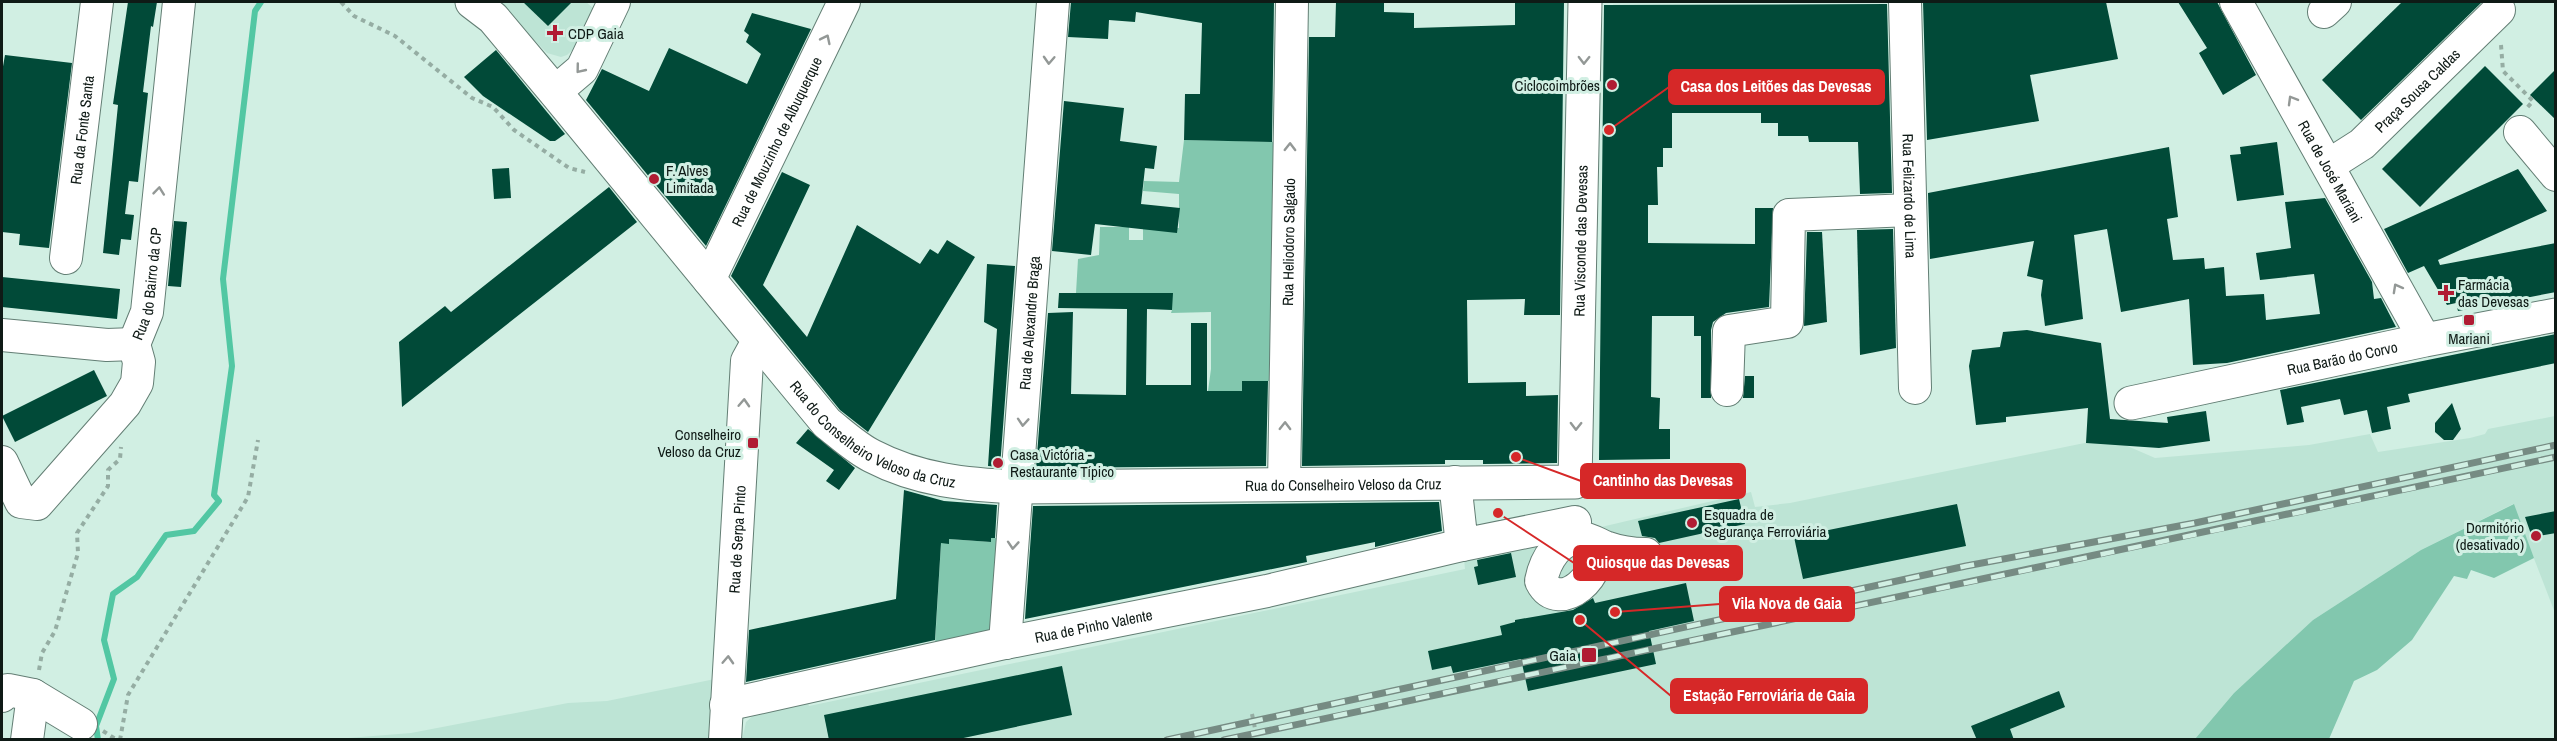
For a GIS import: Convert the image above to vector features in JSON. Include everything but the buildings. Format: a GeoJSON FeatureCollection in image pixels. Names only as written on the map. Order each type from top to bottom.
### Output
{"type":"FeatureCollection","features":[{"type":"Feature","properties":{"kind":"main road","name":"Rua do Conselheiro Veloso da Cruz"},"geometry":{"type":"LineString","coordinates":[[472,2],[493,18],[827,423],[871,456],[912,473],[966,485],[1018,487],[1575,482]]}},
{"type":"Feature","properties":{"kind":"main road","name":"Rua Visconde das Devesas"},"geometry":{"type":"LineString","coordinates":[[1575,482],[1585,2]]}},
{"type":"Feature","properties":{"kind":"main road","name":"Rua Barão do Corvo"},"geometry":{"type":"LineString","coordinates":[[2131,403],[2426,340],[2556,315]]}},
{"type":"Feature","properties":{"kind":"street","name":"Rua da Fonte Santa"},"geometry":{"type":"LineString","coordinates":[[66,258],[97,2]]}},
{"type":"Feature","properties":{"kind":"street","name":"Rua do Bairro da CP"},"geometry":{"type":"LineString","coordinates":[[2,462],[21,502],[37,504],[125,404],[137,384],[140,362],[134,344],[147,312],[178,2]]}},
{"type":"Feature","properties":{"kind":"street"},"geometry":{"type":"LineString","coordinates":[[555,92],[582,69],[614,2]]}},
{"type":"Feature","properties":{"kind":"street","name":"Rua de Mouzinho de Albuquerque"},"geometry":{"type":"LineString","coordinates":[[709,280],[844,2]]}},
{"type":"Feature","properties":{"kind":"street","name":"Rua de Alexandre Braga"},"geometry":{"type":"LineString","coordinates":[[1005,643],[1053,2]]}},
{"type":"Feature","properties":{"kind":"street","name":"Rua Heliodoro Salgado"},"geometry":{"type":"LineString","coordinates":[[1284,484],[1292,2]]}},
{"type":"Feature","properties":{"kind":"street","name":"Rua Felizardo de Lima"},"geometry":{"type":"LineString","coordinates":[[1905,2],[1915,388]]}},
{"type":"Feature","properties":{"kind":"street","name":"Rua de José Mariani"},"geometry":{"type":"LineString","coordinates":[[2236,2],[2426,340]]}},
{"type":"Feature","properties":{"kind":"street","name":"Praça Sousa Caldas"},"geometry":{"type":"LineString","coordinates":[[2329,165],[2362,144],[2499,10]]}},
{"type":"Feature","properties":{"kind":"street"},"geometry":{"type":"LineString","coordinates":[[2523,121],[2556,175]]}},
{"type":"Feature","properties":{"kind":"street"},"geometry":{"type":"LineString","coordinates":[[1727,390],[1729,331],[1787,322],[1789,214],[1910,210]]}},
{"type":"Feature","properties":{"kind":"street"},"geometry":{"type":"LineString","coordinates":[[2,335],[107,345],[134,344]]}},
{"type":"Feature","properties":{"kind":"street","name":"Rua de Serpa Pinto"},"geometry":{"type":"LineString","coordinates":[[725,740],[747,360],[758,341]]}},
{"type":"Feature","properties":{"kind":"street"},"geometry":{"type":"LineString","coordinates":[[1455,482],[1462,545]]}},
{"type":"Feature","properties":{"kind":"street"},"geometry":{"type":"LineString","coordinates":[[1575,482],[1582,534],[1625,553],[1646,554]]}},
{"type":"Feature","properties":{"kind":"street","name":"Rua de Pinho Valente"},"geometry":{"type":"LineString","coordinates":[[726,705],[1005,643],[1267,591],[1462,545],[1582,534]]}},
{"type":"Feature","properties":{"kind":"street"},"geometry":{"type":"LineString","coordinates":[[2,696],[8,690],[33,696],[93,727]]}},
{"type":"Feature","properties":{"kind":"street"},"geometry":{"type":"LineString","coordinates":[[27,740],[33,696]]}},
{"type":"Feature","properties":{"kind":"path"},"geometry":{"type":"LineString","coordinates":[[341,2],[354,16],[395,36],[472,98],[493,107],[514,130],[569,168],[596,174],[611,161]]}},
{"type":"Feature","properties":{"kind":"path"},"geometry":{"type":"LineString","coordinates":[[2503,71],[2533,101],[2523,121]]}},
{"type":"Feature","properties":{"kind":"path"},"geometry":{"type":"LineString","coordinates":[[33,696],[42,653],[55,631],[78,553],[76,533],[108,486],[108,470],[120,459],[125,404]]}},
{"type":"Feature","properties":{"kind":"path"},"geometry":{"type":"LineString","coordinates":[[93,727],[118,740],[128,695],[248,497],[258,440]]}},
{"type":"Feature","properties":{"kind":"path"},"geometry":{"type":"LineString","coordinates":[[1252,714],[1257,738]]}},
{"type":"Feature","properties":{"kind":"shaded area","name":"CDP Gaia"},"geometry":{"type":"Polygon","coordinates":[[[496,2],[586,2],[593,8],[577,46],[561,57],[547,53],[496,2]]]}},
{"type":"Feature","properties":{"kind":"shaded area"},"geometry":{"type":"Polygon","coordinates":[[[2555,416],[2555,613],[2513,504],[2421,550],[2313,620],[2234,693],[2195,739],[742,740],[746,722],[756,713],[807,699],[809,706],[1465,569],[1464,559],[1751,492],[1755,507],[1790,503],[2109,438],[2155,458],[2309,445],[2370,434],[2378,452],[2470,438],[2485,434],[2488,429],[2555,416]]]}},
{"type":"Feature","properties":{"kind":"shaded area"},"geometry":{"type":"Polygon","coordinates":[[[715,679],[713,739],[323,740],[411,733],[568,703],[607,701],[715,679]]]}},
{"type":"Feature","properties":{"kind":"green space"},"geometry":{"type":"Polygon","coordinates":[[[1184,140],[1278,142],[1275,381],[1242,381],[1242,391],[1208,391],[1211,369],[1211,312],[1171,313],[1172,310],[1076,293],[1078,259],[1099,255],[1100,227],[1129,227],[1129,240],[1143,240],[1143,227],[1179,228],[1179,194],[1143,191],[1144,181],[1179,182],[1184,140]]]}},
{"type":"Feature","properties":{"kind":"green space"},"geometry":{"type":"Polygon","coordinates":[[[2514,504],[2534,558],[2494,578],[2471,570],[2467,579],[2454,576],[2412,640],[2377,670],[2354,681],[2329,739],[2195,739],[2234,693],[2313,620],[2421,550],[2514,504]]]}},
{"type":"Feature","properties":{"kind":"green space"},"geometry":{"type":"Polygon","coordinates":[[[991,538],[999,538],[992,631],[935,644],[941,543],[949,539],[991,542],[991,538]]]}},
{"type":"Feature","properties":{"kind":"waterway"},"geometry":{"type":"LineString","coordinates":[[98,740],[96,726],[114,679],[104,640],[113,594],[137,577],[166,535],[194,531],[219,501],[214,495],[232,366],[223,279],[255,11],[261,2]]}},
{"type":"Feature","properties":{"kind":"railway"},"geometry":{"type":"LineString","coordinates":[[1167,740],[1966,566],[2195,523],[2556,445]]}},
{"type":"Feature","properties":{"kind":"railway"},"geometry":{"type":"LineString","coordinates":[[1224,740],[2556,457]]}},
{"type":"Feature","properties":{"kind":"place","name":"CDP Gaia"},"geometry":{"type":"Point","coordinates":[555,33]}},
{"type":"Feature","properties":{"kind":"place","name":"Ciclocoimbrões"},"geometry":{"type":"Point","coordinates":[1612,85]}},
{"type":"Feature","properties":{"kind":"place","name":"Casa dos Leitões das Devesas"},"geometry":{"type":"Point","coordinates":[1609,130]}},
{"type":"Feature","properties":{"kind":"place","name":"F. Alves Limitada"},"geometry":{"type":"Point","coordinates":[654,179]}},
{"type":"Feature","properties":{"kind":"place","name":"Farmácia das Devesas"},"geometry":{"type":"Point","coordinates":[2446,293]}},
{"type":"Feature","properties":{"kind":"place","name":"Mariani"},"geometry":{"type":"Point","coordinates":[2469,320]}},
{"type":"Feature","properties":{"kind":"place","name":"Conselheiro Veloso da Cruz"},"geometry":{"type":"Point","coordinates":[753,443]}},
{"type":"Feature","properties":{"kind":"place","name":"Cantinho das Devesas"},"geometry":{"type":"Point","coordinates":[1516,457]}},
{"type":"Feature","properties":{"kind":"place","name":"Casa Victória - Restaurante Típico"},"geometry":{"type":"Point","coordinates":[998,463]}},
{"type":"Feature","properties":{"kind":"place","name":"Quiosque das Devesas"},"geometry":{"type":"Point","coordinates":[1498,513]}},
{"type":"Feature","properties":{"kind":"place","name":"Esquadra de Segurança Ferroviária"},"geometry":{"type":"Point","coordinates":[1692,523]}},
{"type":"Feature","properties":{"kind":"place","name":"Dormitório (desativado)"},"geometry":{"type":"Point","coordinates":[2536,536]}},
{"type":"Feature","properties":{"kind":"place","name":"Vila Nova de Gaia"},"geometry":{"type":"Point","coordinates":[1615,612]}},
{"type":"Feature","properties":{"kind":"place","name":"Estação Ferroviária de Gaia"},"geometry":{"type":"Point","coordinates":[1580,620]}},
{"type":"Feature","properties":{"kind":"place","name":"Gaia"},"geometry":{"type":"Point","coordinates":[1589,655]}}]}
